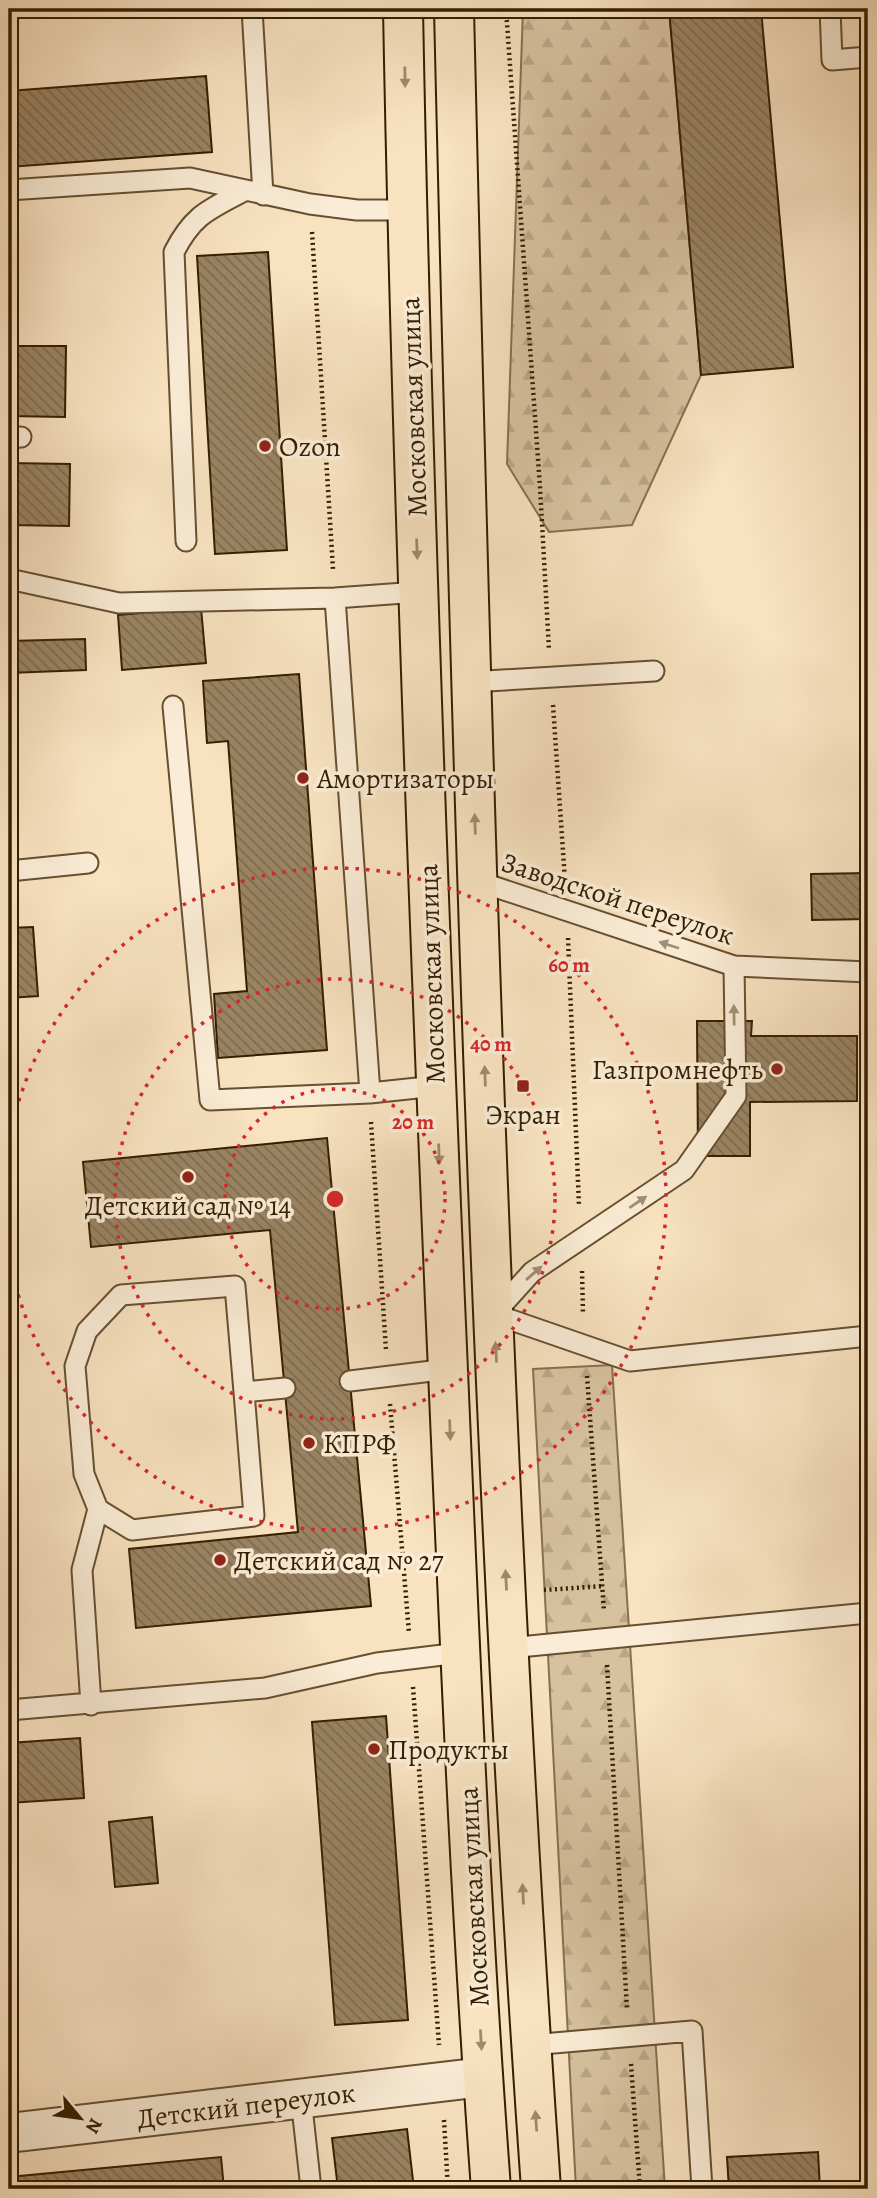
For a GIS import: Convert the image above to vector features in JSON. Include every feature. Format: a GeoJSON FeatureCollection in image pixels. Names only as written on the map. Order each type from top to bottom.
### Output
{"type":"FeatureCollection","features":[{"type":"Feature","properties":{"kind":"main road","name":"Московская улица"},"geometry":{"type":"LineString","coordinates":[[403,9],[418,592],[436,1086],[459,1653],[491,2189]]}},
{"type":"Feature","properties":{"kind":"main road","name":"Московская улица"},"geometry":{"type":"LineString","coordinates":[[454,9],[470,682],[494,1314],[509,1648],[541,2189]]}},
{"type":"Feature","properties":{"kind":"main road"},"geometry":{"type":"LineString","coordinates":[[459,1653],[509,1648]]}},
{"type":"Feature","properties":{"kind":"street","name":"Детский переулок"},"geometry":{"type":"LineString","coordinates":[[9,2133],[483,2077]]}},
{"type":"Feature","properties":{"kind":"lane"},"geometry":{"type":"LineString","coordinates":[[251,9],[253,193]]}},
{"type":"Feature","properties":{"kind":"lane"},"geometry":{"type":"LineString","coordinates":[[830,9],[832,60],[868,57]]}},
{"type":"Feature","properties":{"kind":"lane"},"geometry":{"type":"LineString","coordinates":[[9,190],[190,178],[310,204],[357,210],[407,210]]}},
{"type":"Feature","properties":{"kind":"lane"},"geometry":{"type":"LineString","coordinates":[[186,541],[174,252],[185,231],[201,213],[253,193]]}},
{"type":"Feature","properties":{"kind":"lane"},"geometry":{"type":"LineString","coordinates":[[9,579],[119,603],[335,598],[418,592]]}},
{"type":"Feature","properties":{"kind":"lane"},"geometry":{"type":"LineString","coordinates":[[335,598],[370,1093]]}},
{"type":"Feature","properties":{"kind":"lane"},"geometry":{"type":"LineString","coordinates":[[470,682],[654,671]]}},
{"type":"Feature","properties":{"kind":"lane"},"geometry":{"type":"LineString","coordinates":[[173,706],[210,1100],[370,1093],[436,1086]]}},
{"type":"Feature","properties":{"kind":"lane"},"geometry":{"type":"LineString","coordinates":[[9,871],[89,863]]}},
{"type":"Feature","properties":{"kind":"lane","name":"Заводской переулок"},"geometry":{"type":"LineString","coordinates":[[477,881],[734,966],[868,972]]}},
{"type":"Feature","properties":{"kind":"lane"},"geometry":{"type":"LineString","coordinates":[[734,966],[736,1096],[684,1170],[533,1272],[494,1314],[630,1361],[868,1336]]}},
{"type":"Feature","properties":{"kind":"lane"},"geometry":{"type":"LineString","coordinates":[[235,1286],[244,1392],[254,1516],[132,1530],[98,1508],[84,1474],[75,1366],[87,1331],[121,1296],[235,1286]]}},
{"type":"Feature","properties":{"kind":"lane"},"geometry":{"type":"LineString","coordinates":[[350,1381],[448,1369]]}},
{"type":"Feature","properties":{"kind":"lane"},"geometry":{"type":"LineString","coordinates":[[244,1392],[285,1388]]}},
{"type":"Feature","properties":{"kind":"lane"},"geometry":{"type":"LineString","coordinates":[[92,1704],[82,1570],[98,1508]]}},
{"type":"Feature","properties":{"kind":"lane"},"geometry":{"type":"LineString","coordinates":[[509,1648],[868,1613]]}},
{"type":"Feature","properties":{"kind":"lane"},"geometry":{"type":"LineString","coordinates":[[9,1710],[265,1688],[377,1663],[459,1653]]}},
{"type":"Feature","properties":{"kind":"lane"},"geometry":{"type":"LineString","coordinates":[[531,2045],[692,2031],[702,2189]]}},
{"type":"Feature","properties":{"kind":"lane"},"geometry":{"type":"LineString","coordinates":[[301,2098],[311,2189]]}},
{"type":"Feature","properties":{"kind":"path"},"geometry":{"type":"LineString","coordinates":[[506,9],[567,911],[584,1345],[603,1586],[640,2189]]}},
{"type":"Feature","properties":{"kind":"path"},"geometry":{"type":"LineString","coordinates":[[310,204],[335,598]]}},
{"type":"Feature","properties":{"kind":"path"},"geometry":{"type":"LineString","coordinates":[[542,1590],[603,1586]]}},
{"type":"Feature","properties":{"kind":"green space"},"geometry":{"type":"Polygon","coordinates":[[[523,9],[669,9],[701,375],[632,525],[549,532],[507,464],[523,9]]]}},
{"type":"Feature","properties":{"kind":"green space"},"geometry":{"type":"Polygon","coordinates":[[[612,1365],[665,2189],[576,2189],[533,1369],[612,1365]]]}},
{"type":"Feature","properties":{"kind":"building"},"geometry":{"type":"Polygon","coordinates":[[[669,9],[761,9],[793,367],[701,375],[669,9]]]}},
{"type":"Feature","properties":{"kind":"building"},"geometry":{"type":"Polygon","coordinates":[[[206,76],[212,152],[9,167],[9,91],[206,76]]]}},
{"type":"Feature","properties":{"kind":"building"},"geometry":{"type":"Polygon","coordinates":[[[268,252],[287,550],[215,554],[197,256],[268,252]]]}},
{"type":"Feature","properties":{"kind":"building"},"geometry":{"type":"Polygon","coordinates":[[[9,346],[66,346],[65,417],[9,416],[9,346]]]}},
{"type":"Feature","properties":{"kind":"building"},"geometry":{"type":"Polygon","coordinates":[[[9,463],[70,464],[69,526],[9,525],[9,463]]]}},
{"type":"Feature","properties":{"kind":"building"},"geometry":{"type":"Polygon","coordinates":[[[201,608],[206,663],[122,670],[118,615],[201,608]]]}},
{"type":"Feature","properties":{"kind":"building"},"geometry":{"type":"Polygon","coordinates":[[[85,639],[86,670],[9,673],[9,641],[85,639]]]}},
{"type":"Feature","properties":{"kind":"building"},"geometry":{"type":"Polygon","coordinates":[[[299,674],[327,1050],[218,1058],[214,994],[247,991],[228,741],[207,743],[203,681],[299,674]]]}},
{"type":"Feature","properties":{"kind":"building"},"geometry":{"type":"Polygon","coordinates":[[[868,873],[868,919],[812,920],[811,874],[868,873]]]}},
{"type":"Feature","properties":{"kind":"building"},"geometry":{"type":"Polygon","coordinates":[[[33,927],[38,996],[9,998],[9,928],[33,927]]]}},
{"type":"Feature","properties":{"kind":"building","name":"Газпромнефть"},"geometry":{"type":"Polygon","coordinates":[[[697,1021],[752,1021],[751,1036],[857,1036],[857,1101],[750,1102],[750,1156],[698,1156],[697,1021]]]}},
{"type":"Feature","properties":{"kind":"building"},"geometry":{"type":"Polygon","coordinates":[[[327,1138],[371,1606],[136,1628],[129,1549],[298,1532],[270,1230],[91,1247],[83,1162],[327,1138]]]}},
{"type":"Feature","properties":{"kind":"building"},"geometry":{"type":"Polygon","coordinates":[[[386,1716],[408,2020],[335,2025],[312,1722],[386,1716]]]}},
{"type":"Feature","properties":{"kind":"building"},"geometry":{"type":"Polygon","coordinates":[[[80,1738],[84,1798],[9,1803],[9,1743],[80,1738]]]}},
{"type":"Feature","properties":{"kind":"building"},"geometry":{"type":"Polygon","coordinates":[[[152,1817],[158,1883],[115,1887],[109,1822],[152,1817]]]}},
{"type":"Feature","properties":{"kind":"building"},"geometry":{"type":"Polygon","coordinates":[[[407,2129],[414,2189],[338,2189],[332,2138],[407,2129]]]}},
{"type":"Feature","properties":{"kind":"building"},"geometry":{"type":"Polygon","coordinates":[[[818,2152],[820,2189],[729,2189],[727,2157],[818,2152]]]}},
{"type":"Feature","properties":{"kind":"building"},"geometry":{"type":"Polygon","coordinates":[[[221,2157],[224,2189],[9,2189],[9,2177],[221,2157]]]}},
{"type":"Feature","properties":{"kind":"place","name":"Ozon"},"geometry":{"type":"Point","coordinates":[265,446]}},
{"type":"Feature","properties":{"kind":"place","name":"Амортизаторы"},"geometry":{"type":"Point","coordinates":[303,778]}},
{"type":"Feature","properties":{"kind":"place","name":"Газпромнефть"},"geometry":{"type":"Point","coordinates":[777,1069]}},
{"type":"Feature","properties":{"kind":"place","name":"Экран"},"geometry":{"type":"Point","coordinates":[523,1086]}},
{"type":"Feature","properties":{"kind":"place","name":"Детский сад № 14"},"geometry":{"type":"Point","coordinates":[188,1177]}},
{"type":"Feature","properties":{"kind":"place","name":"КПРФ"},"geometry":{"type":"Point","coordinates":[309,1443]}},
{"type":"Feature","properties":{"kind":"place","name":"Детский сад № 27"},"geometry":{"type":"Point","coordinates":[220,1560]}},
{"type":"Feature","properties":{"kind":"place","name":"Продукты"},"geometry":{"type":"Point","coordinates":[374,1749]}}]}
